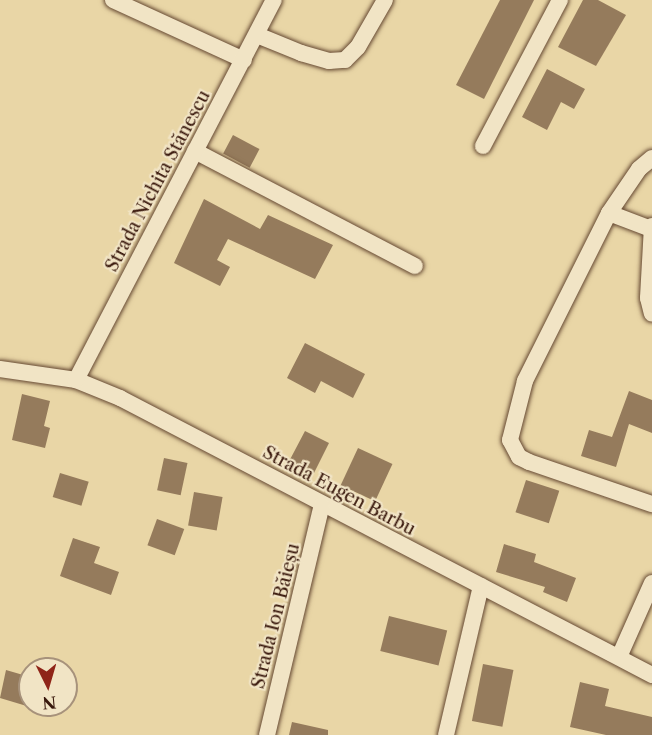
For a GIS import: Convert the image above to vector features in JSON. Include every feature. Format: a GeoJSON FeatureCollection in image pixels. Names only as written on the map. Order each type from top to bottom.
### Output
{"type":"FeatureCollection","features":[{"type":"Feature","properties":{"kind":"street"},"geometry":{"type":"LineString","coordinates":[[112,0],[244,60]]}},
{"type":"Feature","properties":{"kind":"street","name":"Strada Nichita Stănescu"},"geometry":{"type":"LineString","coordinates":[[76,380],[274,0]]}},
{"type":"Feature","properties":{"kind":"street"},"geometry":{"type":"LineString","coordinates":[[257,34],[301,53],[329,61],[345,60],[358,46],[385,0]]}},
{"type":"Feature","properties":{"kind":"street"},"geometry":{"type":"LineString","coordinates":[[483,146],[560,0]]}},
{"type":"Feature","properties":{"kind":"street"},"geometry":{"type":"LineString","coordinates":[[195,151],[415,266]]}},
{"type":"Feature","properties":{"kind":"street"},"geometry":{"type":"LineString","coordinates":[[652,158],[639,169],[609,213],[525,381],[510,440],[519,457],[529,462],[652,504]]}},
{"type":"Feature","properties":{"kind":"street"},"geometry":{"type":"LineString","coordinates":[[609,213],[652,228],[648,298],[652,314]]}},
{"type":"Feature","properties":{"kind":"street","name":"Strada Eugen Barbu"},"geometry":{"type":"LineString","coordinates":[[0,369],[76,380],[120,398],[652,675]]}},
{"type":"Feature","properties":{"kind":"street","name":"Strada Ion Băieșu"},"geometry":{"type":"LineString","coordinates":[[267,735],[322,505]]}},
{"type":"Feature","properties":{"kind":"street"},"geometry":{"type":"LineString","coordinates":[[619,657],[652,583]]}},
{"type":"Feature","properties":{"kind":"street"},"geometry":{"type":"LineString","coordinates":[[446,735],[481,586]]}},
{"type":"Feature","properties":{"kind":"building"},"geometry":{"type":"Polygon","coordinates":[[[500,0],[534,0],[484,99],[456,85],[500,0]]]}},
{"type":"Feature","properties":{"kind":"building"},"geometry":{"type":"Polygon","coordinates":[[[583,0],[598,0],[626,15],[596,66],[558,47],[583,0]]]}},
{"type":"Feature","properties":{"kind":"building"},"geometry":{"type":"Polygon","coordinates":[[[547,69],[585,89],[574,109],[561,102],[547,130],[522,117],[547,69]]]}},
{"type":"Feature","properties":{"kind":"building"},"geometry":{"type":"Polygon","coordinates":[[[233,135],[259,149],[250,168],[223,154],[233,135]]]}},
{"type":"Feature","properties":{"kind":"building"},"geometry":{"type":"Polygon","coordinates":[[[204,199],[260,229],[268,215],[333,245],[315,279],[228,239],[217,260],[230,267],[220,286],[174,263],[204,199]]]}},
{"type":"Feature","properties":{"kind":"building"},"geometry":{"type":"Polygon","coordinates":[[[305,343],[365,374],[353,398],[321,381],[315,393],[287,378],[305,343]]]}},
{"type":"Feature","properties":{"kind":"building"},"geometry":{"type":"Polygon","coordinates":[[[629,391],[652,400],[652,433],[629,424],[616,467],[581,456],[589,430],[612,437],[629,391]]]}},
{"type":"Feature","properties":{"kind":"building"},"geometry":{"type":"Polygon","coordinates":[[[22,394],[50,401],[44,426],[50,428],[45,448],[12,440],[22,394]]]}},
{"type":"Feature","properties":{"kind":"building"},"geometry":{"type":"Polygon","coordinates":[[[305,431],[329,443],[314,473],[303,468],[298,476],[285,469],[305,431]]]}},
{"type":"Feature","properties":{"kind":"building"},"geometry":{"type":"Polygon","coordinates":[[[358,448],[392,464],[375,501],[341,485],[358,448]]]}},
{"type":"Feature","properties":{"kind":"building"},"geometry":{"type":"Polygon","coordinates":[[[164,458],[187,463],[181,495],[157,490],[164,458]]]}},
{"type":"Feature","properties":{"kind":"building"},"geometry":{"type":"Polygon","coordinates":[[[60,473],[89,482],[81,506],[53,497],[60,473]]]}},
{"type":"Feature","properties":{"kind":"building"},"geometry":{"type":"Polygon","coordinates":[[[526,480],[559,491],[549,523],[515,512],[526,480]]]}},
{"type":"Feature","properties":{"kind":"building"},"geometry":{"type":"Polygon","coordinates":[[[194,492],[223,497],[217,531],[188,525],[194,492]]]}},
{"type":"Feature","properties":{"kind":"building"},"geometry":{"type":"Polygon","coordinates":[[[157,519],[184,529],[175,555],[147,545],[157,519]]]}},
{"type":"Feature","properties":{"kind":"building"},"geometry":{"type":"Polygon","coordinates":[[[73,538],[100,547],[94,563],[119,572],[111,595],[60,576],[73,538]]]}},
{"type":"Feature","properties":{"kind":"building"},"geometry":{"type":"Polygon","coordinates":[[[504,544],[536,554],[534,562],[576,578],[567,602],[543,592],[545,587],[496,572],[504,544]]]}},
{"type":"Feature","properties":{"kind":"building"},"geometry":{"type":"Polygon","coordinates":[[[389,616],[447,631],[439,665],[380,651],[389,616]]]}},
{"type":"Feature","properties":{"kind":"building"},"geometry":{"type":"Polygon","coordinates":[[[483,664],[513,670],[502,727],[472,721],[483,664]]]}},
{"type":"Feature","properties":{"kind":"building"},"geometry":{"type":"Polygon","coordinates":[[[6,670],[18,674],[18,703],[0,698],[6,670]]]}},
{"type":"Feature","properties":{"kind":"building"},"geometry":{"type":"Polygon","coordinates":[[[580,682],[609,689],[605,706],[652,717],[652,735],[606,735],[570,727],[580,682]]]}},
{"type":"Feature","properties":{"kind":"building"},"geometry":{"type":"Polygon","coordinates":[[[292,722],[328,730],[328,735],[289,735],[292,722]]]}}]}
